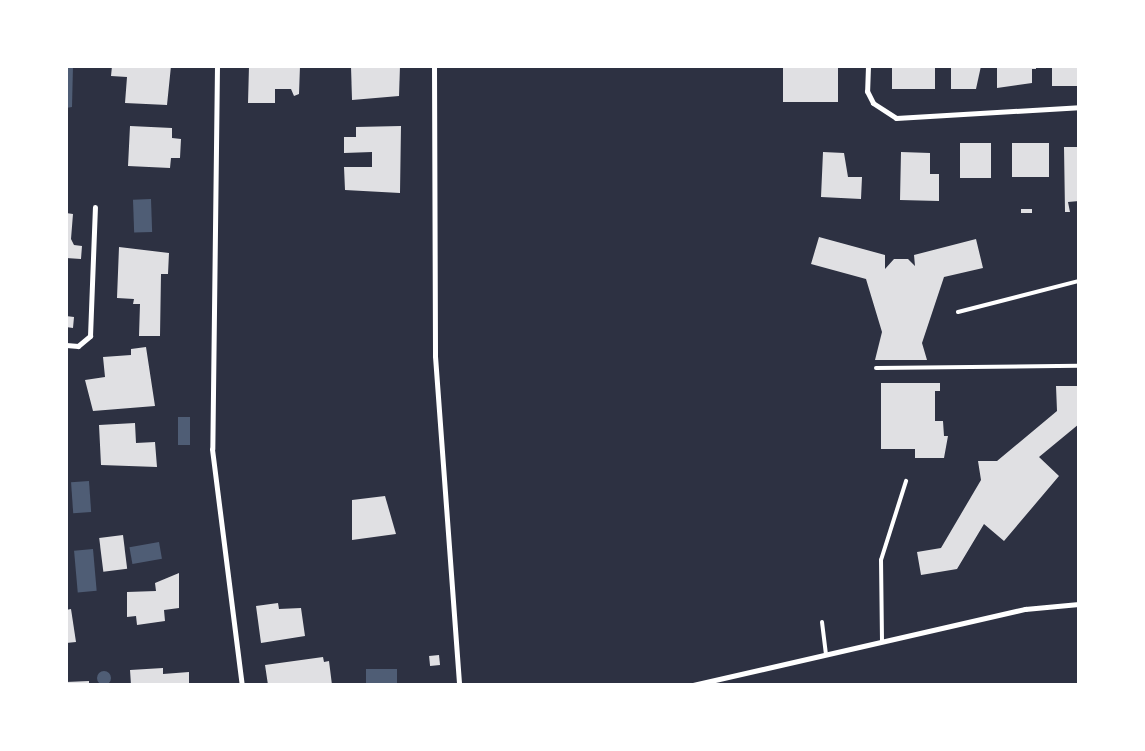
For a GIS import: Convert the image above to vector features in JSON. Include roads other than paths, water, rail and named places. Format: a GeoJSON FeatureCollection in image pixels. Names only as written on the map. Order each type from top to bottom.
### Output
{"type":"FeatureCollection","features":[{"type":"Feature","properties":{"kind":"street"},"geometry":{"type":"LineString","coordinates":[[217,66],[212,449],[242,685]]}},
{"type":"Feature","properties":{"kind":"street"},"geometry":{"type":"LineString","coordinates":[[434,66],[435,356],[459,685]]}},
{"type":"Feature","properties":{"kind":"street"},"geometry":{"type":"LineString","coordinates":[[868,66],[867,91],[873,103],[896,118],[1079,107]]}},
{"type":"Feature","properties":{"kind":"street"},"geometry":{"type":"LineString","coordinates":[[66,345],[78,346],[90,336],[95,207]]}},
{"type":"Feature","properties":{"kind":"street"},"geometry":{"type":"LineString","coordinates":[[693,685],[1025,609],[1079,604]]}},
{"type":"Feature","properties":{"kind":"lane"},"geometry":{"type":"LineString","coordinates":[[958,312],[1079,282]]}},
{"type":"Feature","properties":{"kind":"lane"},"geometry":{"type":"LineString","coordinates":[[876,368],[1079,366]]}},
{"type":"Feature","properties":{"kind":"lane"},"geometry":{"type":"LineString","coordinates":[[882,641],[881,560],[906,481]]}},
{"type":"Feature","properties":{"kind":"lane"},"geometry":{"type":"LineString","coordinates":[[822,622],[826,654]]}},
{"type":"Feature","properties":{"kind":"water"},"geometry":{"type":"Polygon","coordinates":[[[66,66],[73,66],[72,107],[66,108],[66,66]]]}},
{"type":"Feature","properties":{"kind":"water"},"geometry":{"type":"Polygon","coordinates":[[[151,199],[152,232],[134,233],[133,200],[151,199]]]}},
{"type":"Feature","properties":{"kind":"water"},"geometry":{"type":"Polygon","coordinates":[[[178,417],[190,417],[190,445],[178,445],[178,417]]]}},
{"type":"Feature","properties":{"kind":"water"},"geometry":{"type":"Polygon","coordinates":[[[89,481],[91,512],[73,513],[71,482],[89,481]]]}},
{"type":"Feature","properties":{"kind":"water"},"geometry":{"type":"Polygon","coordinates":[[[159,542],[162,559],[132,564],[129,547],[159,542]]]}},
{"type":"Feature","properties":{"kind":"water"},"geometry":{"type":"Polygon","coordinates":[[[93,549],[97,591],[78,592],[74,551],[93,549]]]}},
{"type":"Feature","properties":{"kind":"water"},"geometry":{"type":"Polygon","coordinates":[[[366,669],[397,669],[397,683],[366,683],[366,669]]]}},
{"type":"Feature","properties":{"kind":"water"},"geometry":{"type":"Polygon","coordinates":[[[101,671],[107,671],[111,678],[107,685],[101,685],[97,681],[97,675],[101,671]]]}}]}
